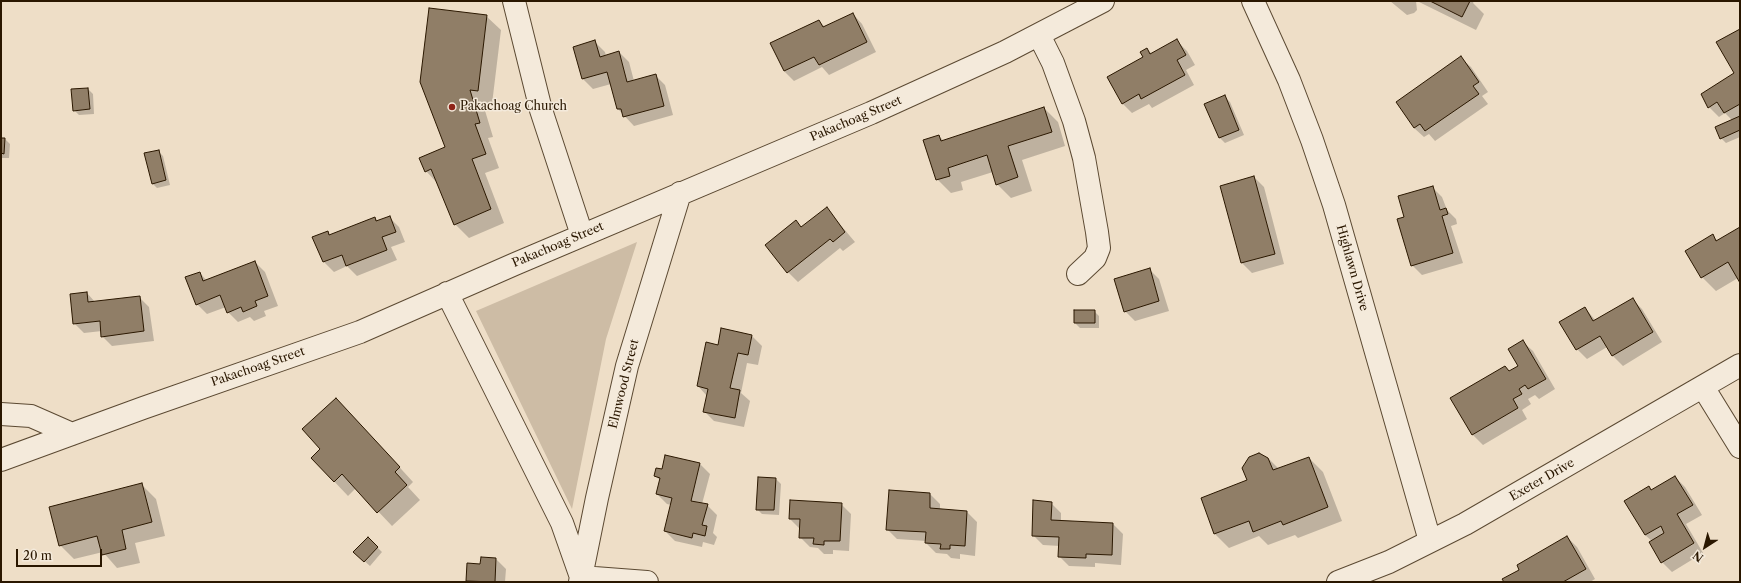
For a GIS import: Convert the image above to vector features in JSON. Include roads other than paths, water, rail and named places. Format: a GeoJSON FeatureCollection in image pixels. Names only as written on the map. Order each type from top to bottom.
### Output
{"type":"FeatureCollection","features":[{"type":"Feature","properties":{"kind":"street"},"geometry":{"type":"LineString","coordinates":[[514,1],[541,110],[582,235]]}},
{"type":"Feature","properties":{"kind":"street","name":"Pakachoag Street"},"geometry":{"type":"LineString","coordinates":[[1,460],[360,332],[680,193],[871,113],[1005,52],[1103,1]]}},
{"type":"Feature","properties":{"kind":"street","name":"Highlawn Drive"},"geometry":{"type":"LineString","coordinates":[[1253,1],[1289,80],[1312,140],[1334,205],[1430,541]]}},
{"type":"Feature","properties":{"kind":"street"},"geometry":{"type":"LineString","coordinates":[[1039,35],[1053,63],[1074,121],[1084,158],[1097,232],[1099,248],[1095,258],[1078,274]]}},
{"type":"Feature","properties":{"kind":"street","name":"Elmwood Street"},"geometry":{"type":"LineString","coordinates":[[580,580],[627,366],[680,193]]}},
{"type":"Feature","properties":{"kind":"street"},"geometry":{"type":"LineString","coordinates":[[447,293],[562,523],[580,580],[647,582]]}},
{"type":"Feature","properties":{"kind":"street","name":"Exeter Drive"},"geometry":{"type":"LineString","coordinates":[[1338,582],[1390,562],[1465,524],[1740,365]]}},
{"type":"Feature","properties":{"kind":"street"},"geometry":{"type":"LineString","coordinates":[[1703,387],[1740,447]]}},
{"type":"Feature","properties":{"kind":"street"},"geometry":{"type":"LineString","coordinates":[[1,414],[31,416],[72,434]]}},
{"type":"Feature","properties":{"kind":"place","name":"Pakachoag Church"},"geometry":{"type":"Point","coordinates":[452,107]}}]}
